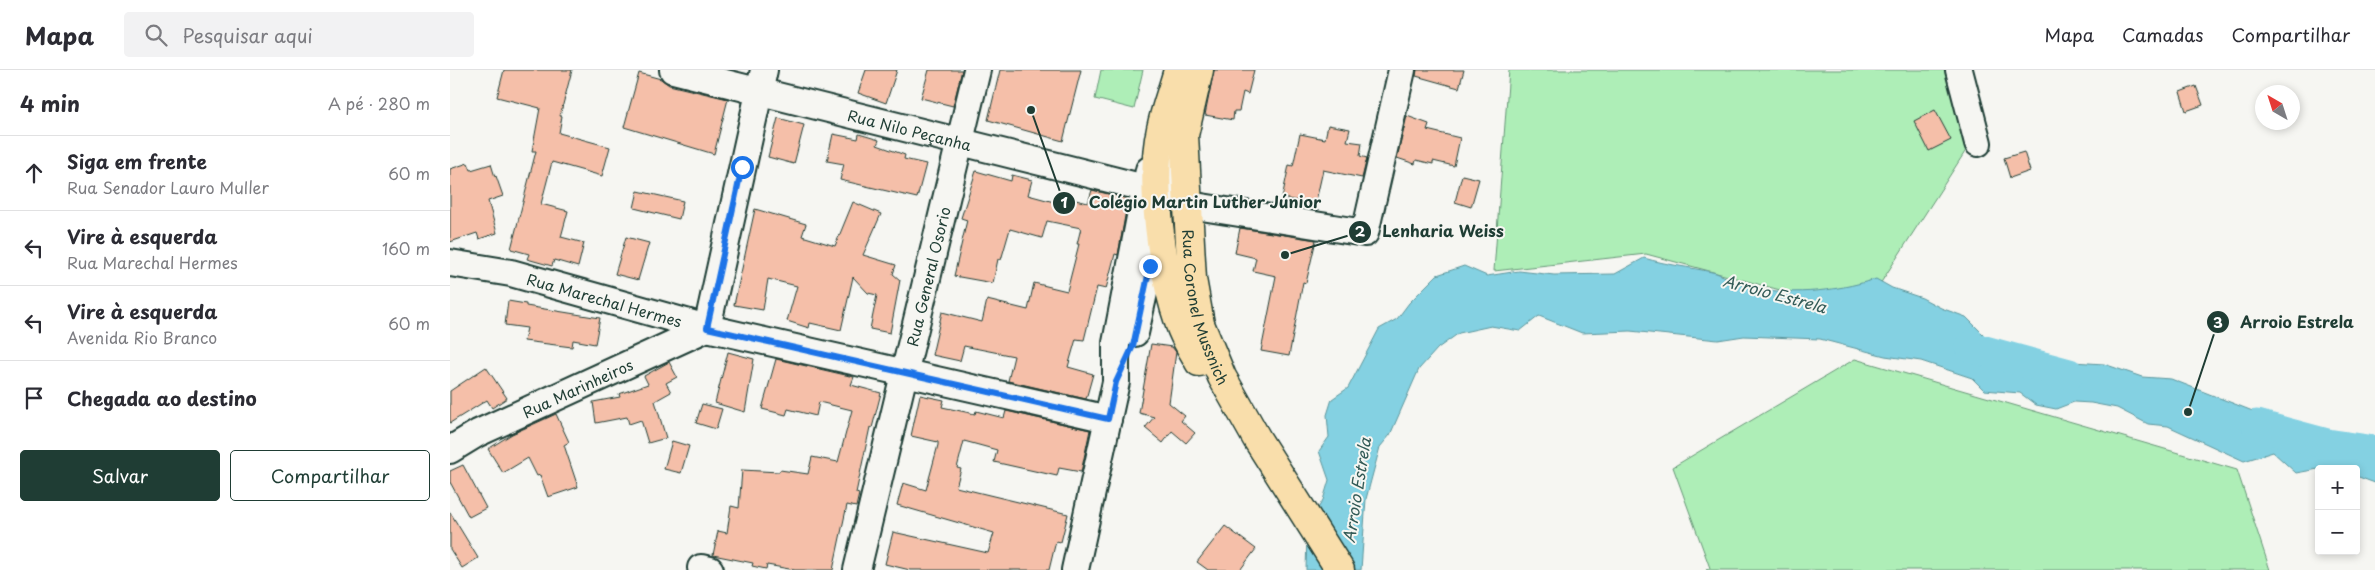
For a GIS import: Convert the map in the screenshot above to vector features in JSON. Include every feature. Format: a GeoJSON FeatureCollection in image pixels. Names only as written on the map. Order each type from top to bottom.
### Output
{"type":"FeatureCollection","features":[{"type":"Feature","properties":{"kind":"main road"},"geometry":{"type":"LineString","coordinates":[[1173,132],[1178,70]]}},
{"type":"Feature","properties":{"kind":"main road"},"geometry":{"type":"LineString","coordinates":[[1173,132],[1199,70]]}},
{"type":"Feature","properties":{"kind":"main road","name":"Rua Coronel Mussnich"},"geometry":{"type":"LineString","coordinates":[[1173,132],[1157,163],[1152,199],[1165,275],[1180,326],[1210,382],[1258,441]]}},
{"type":"Feature","properties":{"kind":"main road","name":"Rua Coronel Mussnich"},"geometry":{"type":"LineString","coordinates":[[1173,132],[1189,205],[1192,279],[1200,324],[1222,377],[1258,441],[1340,570]]}},
{"type":"Feature","properties":{"kind":"street","name":"Rua Nilo Peçanha"},"geometry":{"type":"LineString","coordinates":[[673,70],[761,81],[1152,199]]}},
{"type":"Feature","properties":{"kind":"street","name":"Rua General Osorio"},"geometry":{"type":"LineString","coordinates":[[857,570],[977,70]]}},
{"type":"Feature","properties":{"kind":"street"},"geometry":{"type":"LineString","coordinates":[[1189,205],[1366,234],[1402,70]]}},
{"type":"Feature","properties":{"kind":"street"},"geometry":{"type":"LineString","coordinates":[[1959,70],[1978,143]]}},
{"type":"Feature","properties":{"kind":"street"},"geometry":{"type":"LineString","coordinates":[[707,328],[761,81]]}},
{"type":"Feature","properties":{"kind":"street"},"geometry":{"type":"LineString","coordinates":[[1075,570],[1116,382],[1133,346],[1150,266],[1152,199]]}},
{"type":"Feature","properties":{"kind":"street","name":"Rua Marechal Hermes"},"geometry":{"type":"LineString","coordinates":[[450,263],[511,273],[707,328],[1108,419]]}},
{"type":"Feature","properties":{"kind":"street","name":"Rua Marinheiros"},"geometry":{"type":"LineString","coordinates":[[450,450],[478,433],[707,328]]}},
{"type":"Feature","properties":{"kind":"green space"},"geometry":{"type":"Polygon","coordinates":[[[1101,70],[1143,70],[1134,109],[1095,99],[1101,70]]]}},
{"type":"Feature","properties":{"kind":"green space"},"geometry":{"type":"Polygon","coordinates":[[[1509,70],[1952,70],[1972,141],[1862,312],[1646,254],[1494,271],[1509,70]]]}},
{"type":"Feature","properties":{"kind":"green space"},"geometry":{"type":"Polygon","coordinates":[[[1855,359],[2237,470],[2270,570],[1706,570],[1710,568],[1673,467],[1855,359]]]}},
{"type":"Feature","properties":{"kind":"water","name":"Arroio Estrela"},"geometry":{"type":"Polygon","coordinates":[[[1644,258],[1720,274],[1743,285],[1776,291],[1827,290],[1876,279],[1892,288],[1922,298],[1941,308],[1966,317],[2000,351],[2021,365],[2042,360],[2104,364],[2142,377],[2171,379],[2273,419],[2293,434],[2315,444],[2336,440],[2375,459],[2375,483],[2360,477],[2360,465],[2315,465],[2315,470],[2296,473],[2273,452],[2244,461],[2168,426],[2148,424],[2117,408],[2074,402],[2056,409],[2036,405],[2020,393],[1984,390],[1972,378],[1921,361],[1885,356],[1820,339],[1744,336],[1718,340],[1630,331],[1582,333],[1539,316],[1520,331],[1491,326],[1459,333],[1438,348],[1419,369],[1390,435],[1380,447],[1366,499],[1361,570],[1306,570],[1307,534],[1314,515],[1323,500],[1329,480],[1319,451],[1329,437],[1327,415],[1332,399],[1348,388],[1379,329],[1397,319],[1409,303],[1437,275],[1464,266],[1487,276],[1519,271],[1554,275],[1615,274],[1644,258]]]}},
{"type":"Feature","properties":{"kind":"building"},"geometry":{"type":"Polygon","coordinates":[[[504,70],[572,70],[560,116],[562,116],[559,133],[610,147],[602,176],[552,162],[541,204],[568,211],[561,237],[584,243],[578,267],[554,260],[552,266],[527,259],[529,254],[511,249],[536,151],[532,151],[540,108],[497,97],[504,70]]]}},
{"type":"Feature","properties":{"kind":"building"},"geometry":{"type":"Polygon","coordinates":[[[866,70],[897,70],[886,103],[858,93],[866,70]]]}},
{"type":"Feature","properties":{"kind":"building"},"geometry":{"type":"Polygon","coordinates":[[[929,70],[962,70],[953,106],[921,98],[929,70]]]}},
{"type":"Feature","properties":{"kind":"building"},"geometry":{"type":"Polygon","coordinates":[[[1000,70],[1081,70],[1063,141],[988,120],[1000,70]]]}},
{"type":"Feature","properties":{"kind":"building"},"geometry":{"type":"Polygon","coordinates":[[[1214,70],[1254,70],[1248,94],[1243,92],[1239,111],[1234,111],[1233,120],[1205,115],[1214,70]]]}},
{"type":"Feature","properties":{"kind":"building"},"geometry":{"type":"Polygon","coordinates":[[[1417,70],[1464,70],[1459,88],[1416,76],[1417,70]]]}},
{"type":"Feature","properties":{"kind":"building"},"geometry":{"type":"Polygon","coordinates":[[[639,73],[661,79],[669,85],[728,99],[714,154],[624,127],[639,73]]]}},
{"type":"Feature","properties":{"kind":"building"},"geometry":{"type":"Polygon","coordinates":[[[2196,86],[2203,105],[2186,111],[2180,92],[2196,86]]]}},
{"type":"Feature","properties":{"kind":"building"},"geometry":{"type":"Polygon","coordinates":[[[1935,110],[1951,140],[1929,151],[1914,121],[1935,110]]]}},
{"type":"Feature","properties":{"kind":"building"},"geometry":{"type":"Polygon","coordinates":[[[1407,116],[1429,124],[1427,130],[1460,138],[1454,166],[1433,161],[1433,164],[1416,160],[1415,164],[1397,158],[1407,116]]]}},
{"type":"Feature","properties":{"kind":"building"},"geometry":{"type":"Polygon","coordinates":[[[778,118],[804,125],[794,164],[768,157],[778,118]]]}},
{"type":"Feature","properties":{"kind":"building"},"geometry":{"type":"Polygon","coordinates":[[[1328,125],[1350,129],[1347,141],[1362,143],[1360,156],[1367,158],[1362,178],[1323,170],[1314,210],[1298,207],[1299,201],[1282,198],[1289,165],[1293,166],[1300,134],[1325,139],[1328,125]]]}},
{"type":"Feature","properties":{"kind":"building"},"geometry":{"type":"Polygon","coordinates":[[[833,134],[858,139],[859,134],[879,140],[877,145],[905,155],[904,159],[926,164],[917,198],[840,180],[844,164],[827,161],[833,134]]]}},
{"type":"Feature","properties":{"kind":"building"},"geometry":{"type":"Polygon","coordinates":[[[2024,152],[2030,171],[2010,178],[2004,158],[2024,152]]]}},
{"type":"Feature","properties":{"kind":"building"},"geometry":{"type":"Polygon","coordinates":[[[468,163],[471,170],[491,164],[496,176],[503,196],[488,201],[497,233],[479,239],[477,233],[450,242],[450,169],[468,163]]]}},
{"type":"Feature","properties":{"kind":"building"},"geometry":{"type":"Polygon","coordinates":[[[976,171],[1011,181],[1012,175],[1032,180],[1028,195],[1054,202],[1055,195],[1088,203],[1092,190],[1128,199],[1118,255],[1115,254],[1106,289],[1097,287],[1084,340],[1076,339],[1068,367],[1093,374],[1086,399],[1008,381],[1014,356],[964,346],[960,361],[932,355],[942,312],[982,322],[987,300],[1028,310],[1034,283],[1067,291],[1079,244],[1077,244],[1081,228],[1047,221],[1042,238],[1010,229],[1001,260],[998,259],[993,283],[954,276],[967,220],[961,218],[976,171]]]}},
{"type":"Feature","properties":{"kind":"building"},"geometry":{"type":"Polygon","coordinates":[[[1462,175],[1479,179],[1471,207],[1455,202],[1462,175]]]}},
{"type":"Feature","properties":{"kind":"building"},"geometry":{"type":"Polygon","coordinates":[[[638,191],[683,201],[679,219],[634,208],[638,191]]]}},
{"type":"Feature","properties":{"kind":"building"},"geometry":{"type":"Polygon","coordinates":[[[853,202],[881,214],[863,255],[896,265],[893,274],[900,280],[890,333],[870,329],[877,295],[868,293],[853,277],[841,330],[810,323],[809,328],[787,321],[797,286],[768,279],[763,310],[734,305],[755,209],[806,224],[802,236],[835,246],[853,202]]]}},
{"type":"Feature","properties":{"kind":"building"},"geometry":{"type":"Polygon","coordinates":[[[1240,228],[1316,240],[1306,283],[1303,282],[1289,356],[1261,351],[1276,276],[1253,271],[1256,258],[1235,253],[1240,228]]]}},
{"type":"Feature","properties":{"kind":"building"},"geometry":{"type":"Polygon","coordinates":[[[626,237],[649,243],[638,280],[615,274],[626,237]]]}},
{"type":"Feature","properties":{"kind":"building"},"geometry":{"type":"Polygon","coordinates":[[[508,301],[526,304],[526,306],[600,318],[595,344],[573,340],[572,347],[524,341],[527,328],[505,325],[508,301]]]}},
{"type":"Feature","properties":{"kind":"building"},"geometry":{"type":"Polygon","coordinates":[[[1151,344],[1172,347],[1176,352],[1169,403],[1185,416],[1181,421],[1195,433],[1186,443],[1172,431],[1163,443],[1145,428],[1154,417],[1139,413],[1151,344]]]}},
{"type":"Feature","properties":{"kind":"building"},"geometry":{"type":"Polygon","coordinates":[[[728,352],[754,359],[745,412],[715,403],[728,352]]]}},
{"type":"Feature","properties":{"kind":"building"},"geometry":{"type":"Polygon","coordinates":[[[776,359],[854,377],[851,385],[881,393],[872,428],[870,427],[856,493],[859,494],[856,507],[847,505],[833,570],[795,570],[767,565],[766,569],[752,566],[753,563],[713,555],[718,531],[727,533],[731,506],[739,508],[742,470],[779,472],[780,470],[808,474],[812,457],[838,462],[852,410],[819,402],[816,416],[788,409],[786,415],[762,409],[776,359]]]}},
{"type":"Feature","properties":{"kind":"building"},"geometry":{"type":"Polygon","coordinates":[[[669,362],[677,377],[666,383],[671,392],[655,401],[666,438],[648,443],[641,420],[629,424],[627,417],[596,423],[593,402],[620,397],[619,394],[648,384],[644,376],[669,362]]]}},
{"type":"Feature","properties":{"kind":"building"},"geometry":{"type":"Polygon","coordinates":[[[486,367],[507,398],[492,408],[487,400],[450,423],[450,391],[486,367]]]}},
{"type":"Feature","properties":{"kind":"building"},"geometry":{"type":"Polygon","coordinates":[[[920,395],[944,400],[942,407],[975,414],[976,411],[1004,418],[1006,411],[1090,430],[1081,472],[1059,468],[1057,476],[994,462],[997,450],[964,441],[957,468],[961,469],[956,487],[1068,514],[1061,542],[1056,541],[1049,570],[910,570],[885,564],[893,532],[988,553],[994,533],[897,505],[903,483],[926,490],[938,445],[938,442],[911,436],[920,395]]]}},
{"type":"Feature","properties":{"kind":"building"},"geometry":{"type":"Polygon","coordinates":[[[702,404],[722,409],[716,429],[696,423],[702,404]]]}},
{"type":"Feature","properties":{"kind":"building"},"geometry":{"type":"Polygon","coordinates":[[[556,414],[569,442],[564,445],[578,487],[548,497],[540,475],[537,476],[528,458],[503,473],[488,449],[512,434],[556,414]]]}},
{"type":"Feature","properties":{"kind":"building"},"geometry":{"type":"Polygon","coordinates":[[[672,441],[689,446],[681,473],[664,469],[672,441]]]}},
{"type":"Feature","properties":{"kind":"building"},"geometry":{"type":"Polygon","coordinates":[[[463,465],[486,508],[469,517],[450,482],[450,471],[463,465]]]}},
{"type":"Feature","properties":{"kind":"building"},"geometry":{"type":"Polygon","coordinates":[[[450,512],[478,558],[462,568],[450,549],[450,512]]]}},
{"type":"Feature","properties":{"kind":"building"},"geometry":{"type":"Polygon","coordinates":[[[1225,526],[1256,549],[1240,570],[1208,570],[1197,562],[1225,526]]]}},
{"type":"Feature","properties":{"kind":"waterway","name":"Arroio Estrela"},"geometry":{"type":"LineString","coordinates":[[1970,347],[2069,374]]}},
{"type":"Feature","properties":{"kind":"waterway","name":"Arroio Estrela"},"geometry":{"type":"LineString","coordinates":[[2257,425],[2327,444],[2375,451]]}},
{"type":"Feature","properties":{"kind":"place","name":"Colégio Martin Luther Júnior"},"geometry":{"type":"Point","coordinates":[1031,110]}},
{"type":"Feature","properties":{"kind":"place","name":"Lenharia Weiss"},"geometry":{"type":"Point","coordinates":[1285,255]}},
{"type":"Feature","properties":{"kind":"place","name":"Arroio Estrela"},"geometry":{"type":"Point","coordinates":[2188,412]}},
{"type":"Feature","properties":{"kind":"route"},"geometry":{"type":"LineString","coordinates":[[742,167],[707,328],[1108,419],[1116,382],[1133,346],[1150,266]]}}]}
